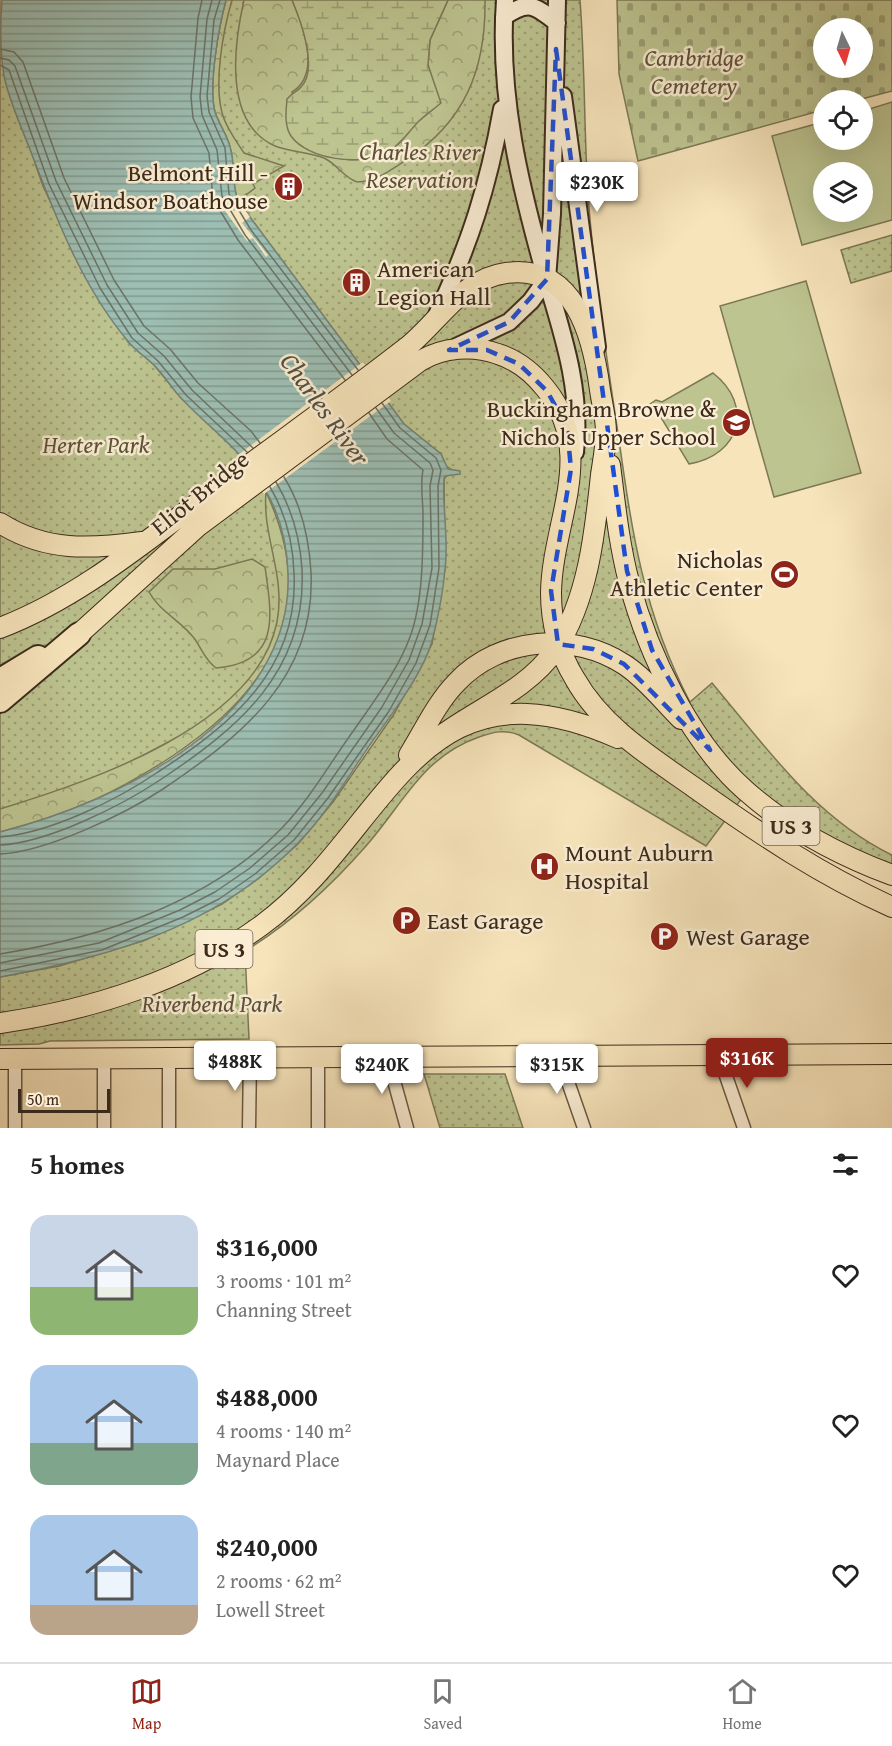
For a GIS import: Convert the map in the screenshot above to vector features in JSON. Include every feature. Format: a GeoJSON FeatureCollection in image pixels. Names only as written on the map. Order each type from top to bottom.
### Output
{"type":"FeatureCollection","features":[{"type":"Feature","properties":{"kind":"highway"},"geometry":{"type":"LineString","coordinates":[[0,680],[79,634]]}},
{"type":"Feature","properties":{"kind":"highway","name":"Eliot Bridge"},"geometry":{"type":"LineString","coordinates":[[0,701],[79,634]]}},
{"type":"Feature","properties":{"kind":"main road"},"geometry":{"type":"LineString","coordinates":[[505,0],[505,90],[515,158],[546,279],[566,344],[576,403],[575,450],[552,584],[552,613],[558,644],[574,678],[592,705],[644,752]]}},
{"type":"Feature","properties":{"kind":"main road"},"geometry":{"type":"LineString","coordinates":[[449,350],[509,322],[531,301],[546,279],[552,214],[557,0]]}},
{"type":"Feature","properties":{"kind":"main road"},"geometry":{"type":"LineString","coordinates":[[504,17],[520,7],[528,6],[538,8],[557,23]]}},
{"type":"Feature","properties":{"kind":"main road"},"geometry":{"type":"LineString","coordinates":[[556,50],[592,301],[599,381],[622,550],[641,621],[667,679],[710,750]]}},
{"type":"Feature","properties":{"kind":"main road"},"geometry":{"type":"LineString","coordinates":[[433,324],[460,264],[480,210],[491,170],[505,90]]}},
{"type":"Feature","properties":{"kind":"main road"},"geometry":{"type":"LineString","coordinates":[[404,361],[433,324],[462,293],[490,276],[524,272],[546,279],[562,290],[578,310],[591,341],[599,381]]}},
{"type":"Feature","properties":{"kind":"main road"},"geometry":{"type":"LineString","coordinates":[[449,350],[477,349],[501,355],[524,368],[542,385],[562,414],[569,432],[572,454],[569,485]]}},
{"type":"Feature","properties":{"kind":"main road","name":"Eliot Bridge"},"geometry":{"type":"LineString","coordinates":[[0,628],[50,605],[145,542],[223,495],[404,361],[449,350]]}},
{"type":"Feature","properties":{"kind":"main road"},"geometry":{"type":"LineString","coordinates":[[434,741],[525,681],[558,644],[573,610],[590,555],[606,432]]}},
{"type":"Feature","properties":{"kind":"main road","name":"Eliot Bridge"},"geometry":{"type":"LineString","coordinates":[[79,634],[190,533],[223,495]]}},
{"type":"Feature","properties":{"kind":"main road"},"geometry":{"type":"LineString","coordinates":[[0,523],[33,540],[63,547],[92,548],[145,542]]}},
{"type":"Feature","properties":{"kind":"main road","name":"US 3"},"geometry":{"type":"LineString","coordinates":[[391,784],[450,690],[468,672],[508,650],[558,644],[593,649],[630,668],[710,750],[738,784],[780,818],[837,852],[892,875]]}},
{"type":"Feature","properties":{"kind":"main road","name":"US 3"},"geometry":{"type":"LineString","coordinates":[[0,1023],[49,1014],[112,997],[174,974],[232,944],[261,925],[297,895],[391,784],[434,741],[482,720],[504,715],[538,714],[589,725],[644,752],[779,847],[818,870],[892,907]]}},
{"type":"Feature","properties":{"kind":"main road"},"geometry":{"type":"LineString","coordinates":[[818,870],[892,897]]}},
{"type":"Feature","properties":{"kind":"main road"},"geometry":{"type":"LineString","coordinates":[[8,1059],[892,1054]]}},
{"type":"Feature","properties":{"kind":"street"},"geometry":{"type":"LineString","coordinates":[[723,1055],[726,1076],[744,1128]]}},
{"type":"Feature","properties":{"kind":"street"},"geometry":{"type":"LineString","coordinates":[[390,1056],[391,1070],[407,1128]]}},
{"type":"Feature","properties":{"kind":"street"},"geometry":{"type":"LineString","coordinates":[[565,1056],[567,1079],[584,1128]]}},
{"type":"Feature","properties":{"kind":"street"},"geometry":{"type":"LineString","coordinates":[[249,1128],[250,1057]]}},
{"type":"Feature","properties":{"kind":"street"},"geometry":{"type":"LineString","coordinates":[[318,1057],[318,1128]]}},
{"type":"Feature","properties":{"kind":"street"},"geometry":{"type":"LineString","coordinates":[[104,1058],[105,1128]]}},
{"type":"Feature","properties":{"kind":"street"},"geometry":{"type":"LineString","coordinates":[[169,1058],[169,1128]]}},
{"type":"Feature","properties":{"kind":"street"},"geometry":{"type":"LineString","coordinates":[[8,1059],[15,1128]]}},
{"type":"Feature","properties":{"kind":"highlighted area"},"geometry":{"type":"Polygon","coordinates":[[[556,49],[627,571],[652,650],[710,750],[624,664],[593,649],[558,644],[551,591],[571,469],[567,427],[547,391],[519,364],[487,350],[449,350],[509,322],[547,279],[556,49]]]}},
{"type":"Feature","properties":{"kind":"green space","name":"Charles River Reservation"},"geometry":{"type":"Polygon","coordinates":[[[226,0],[580,0],[588,195],[601,314],[635,538],[650,603],[661,636],[690,702],[712,683],[793,779],[839,822],[864,840],[892,855],[892,864],[827,840],[751,786],[706,846],[519,735],[509,732],[494,733],[459,746],[428,769],[366,846],[339,875],[294,916],[245,951],[249,1039],[50,1041],[39,1044],[0,1045],[0,977],[59,966],[143,941],[186,922],[222,904],[258,879],[298,844],[333,802],[394,714],[432,644],[445,569],[444,479],[452,470],[446,466],[441,454],[404,424],[238,201],[213,96],[216,60],[226,0]]]}},
{"type":"Feature","properties":{"kind":"green space"},"geometry":{"type":"Polygon","coordinates":[[[226,0],[232,0],[225,27],[219,74],[223,116],[244,153],[284,166],[253,184],[255,188],[238,201],[230,146],[215,112],[213,101],[215,56],[226,0]]]}},
{"type":"Feature","properties":{"kind":"green space"},"geometry":{"type":"Polygon","coordinates":[[[244,0],[292,0],[305,35],[308,62],[301,84],[292,92],[313,152],[354,160],[368,156],[413,126],[440,103],[428,65],[430,40],[448,0],[485,0],[481,49],[476,71],[457,111],[426,145],[383,175],[357,182],[324,158],[275,146],[258,135],[247,120],[236,81],[237,38],[244,0]]]}},
{"type":"Feature","properties":{"kind":"green space"},"geometry":{"type":"Polygon","coordinates":[[[292,0],[448,0],[430,40],[428,65],[441,103],[419,121],[396,146],[375,157],[349,160],[336,158],[310,151],[299,144],[287,128],[287,99],[299,89],[306,79],[308,57],[303,31],[292,0]]]}},
{"type":"Feature","properties":{"kind":"green space","name":"Cambridge Cemetery"},"geometry":{"type":"Polygon","coordinates":[[[617,0],[892,0],[892,91],[873,96],[873,90],[813,90],[813,113],[638,161],[619,74],[617,0]]]}},
{"type":"Feature","properties":{"kind":"green space","name":"Herter Park"},"geometry":{"type":"Polygon","coordinates":[[[0,28],[36,166],[76,256],[128,342],[154,365],[182,399],[235,447],[266,492],[281,522],[282,632],[232,708],[0,832],[0,28]]]}},
{"type":"Feature","properties":{"kind":"green space"},"geometry":{"type":"Polygon","coordinates":[[[892,102],[892,220],[802,245],[772,136],[813,125],[813,150],[873,150],[873,108],[892,102]]]}},
{"type":"Feature","properties":{"kind":"green space"},"geometry":{"type":"Polygon","coordinates":[[[892,235],[892,271],[851,283],[841,250],[892,235]]]}},
{"type":"Feature","properties":{"kind":"green space"},"geometry":{"type":"Polygon","coordinates":[[[806,281],[861,473],[774,497],[720,306],[806,281]]]}},
{"type":"Feature","properties":{"kind":"green space"},"geometry":{"type":"Polygon","coordinates":[[[713,373],[726,386],[734,399],[737,413],[736,427],[730,440],[720,450],[707,459],[689,464],[659,414],[651,411],[650,404],[656,400],[662,402],[713,373]]]}},
{"type":"Feature","properties":{"kind":"green space"},"geometry":{"type":"Polygon","coordinates":[[[266,492],[282,534],[288,572],[287,608],[277,642],[261,673],[238,702],[209,729],[152,769],[111,792],[70,810],[0,832],[0,809],[121,766],[164,745],[203,720],[237,692],[263,659],[277,622],[279,605],[279,588],[267,525],[266,492]]]}},
{"type":"Feature","properties":{"kind":"green space"},"geometry":{"type":"Polygon","coordinates":[[[252,559],[265,567],[270,619],[268,634],[262,647],[252,657],[237,664],[216,668],[206,658],[194,638],[159,605],[149,592],[173,569],[215,569],[252,559]]]}},
{"type":"Feature","properties":{"kind":"green space"},"geometry":{"type":"Polygon","coordinates":[[[424,1074],[505,1074],[523,1128],[440,1128],[424,1074]]]}},
{"type":"Feature","properties":{"kind":"water","name":"Charles River"},"geometry":{"type":"Polygon","coordinates":[[[2,0],[226,0],[215,56],[213,101],[215,112],[230,146],[238,201],[404,424],[441,454],[448,469],[460,471],[460,474],[445,476],[444,479],[445,569],[438,614],[428,653],[397,706],[328,808],[308,832],[265,873],[232,897],[196,917],[121,948],[0,977],[0,832],[96,799],[145,775],[190,746],[231,711],[262,670],[282,625],[288,573],[285,541],[279,520],[257,476],[237,452],[178,395],[155,366],[130,344],[96,296],[70,248],[15,112],[4,76],[2,0]]]}},
{"type":"Feature","properties":{"kind":"pier"},"geometry":{"type":"Polygon","coordinates":[[[226,200],[234,211],[242,206],[250,217],[242,223],[268,255],[266,257],[253,238],[247,241],[220,204],[226,200]]]}},
{"type":"Feature","properties":{"kind":"pier"},"geometry":{"type":"Polygon","coordinates":[[[363,362],[391,401],[264,494],[238,455],[363,362]]]}},
{"type":"Feature","properties":{"kind":"place","name":"Belmont Hill - Windsor Boathouse"},"geometry":{"type":"Point","coordinates":[289,187]}},
{"type":"Feature","properties":{"kind":"place","name":"American Legion Hall"},"geometry":{"type":"Point","coordinates":[356,283]}},
{"type":"Feature","properties":{"kind":"place","name":"Buckingham Browne & Nichols Upper School"},"geometry":{"type":"Point","coordinates":[737,423]}},
{"type":"Feature","properties":{"kind":"place","name":"Nicholas Athletic Center"},"geometry":{"type":"Point","coordinates":[784,574]}},
{"type":"Feature","properties":{"kind":"place","name":"Mount Auburn Hospital"},"geometry":{"type":"Point","coordinates":[544,867]}},
{"type":"Feature","properties":{"kind":"place","name":"East Garage"},"geometry":{"type":"Point","coordinates":[406,921]}},
{"type":"Feature","properties":{"kind":"place","name":"West Garage"},"geometry":{"type":"Point","coordinates":[665,937]}},
{"type":"Feature","properties":{"kind":"park label","name":"Riverbend Park"},"geometry":{"type":"Point","coordinates":[212,1004]}}]}
